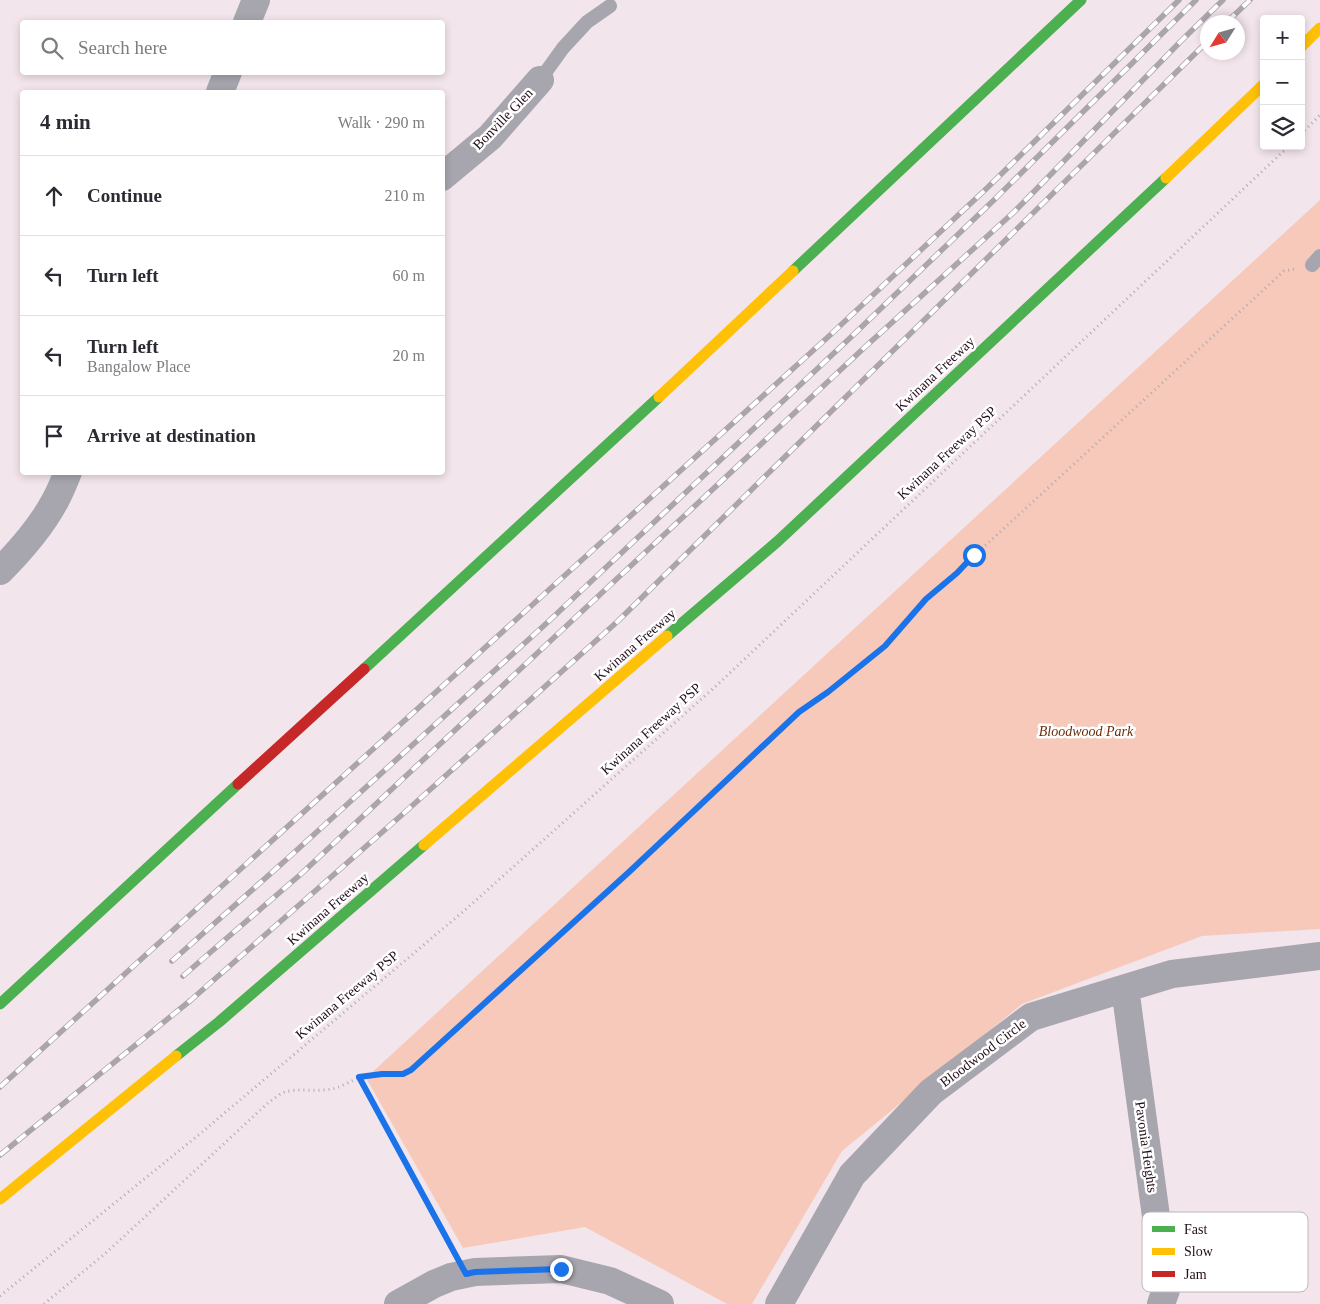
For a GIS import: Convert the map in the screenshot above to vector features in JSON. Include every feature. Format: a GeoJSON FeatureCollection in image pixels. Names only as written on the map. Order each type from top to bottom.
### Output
{"type":"FeatureCollection","features":[{"type":"Feature","properties":{"kind":"highway"},"geometry":{"type":"LineString","coordinates":[[0,1004],[642,413],[1081,0]]}},
{"type":"Feature","properties":{"kind":"highway"},"geometry":{"type":"LineString","coordinates":[[1305,43],[1320,28]]}},
{"type":"Feature","properties":{"kind":"highway","name":"Kwinana Freeway"},"geometry":{"type":"LineString","coordinates":[[0,1199],[220,1022],[778,541],[1208,139],[1260,88]]}},
{"type":"Feature","properties":{"kind":"street"},"geometry":{"type":"LineString","coordinates":[[248,20],[256,0]]}},
{"type":"Feature","properties":{"kind":"street"},"geometry":{"type":"LineString","coordinates":[[221,90],[227,75]]}},
{"type":"Feature","properties":{"kind":"street","name":"Bonville Glen"},"geometry":{"type":"LineString","coordinates":[[445,174],[490,137],[540,80]]}},
{"type":"Feature","properties":{"kind":"street"},"geometry":{"type":"LineString","coordinates":[[0,571],[18,553],[38,528],[55,501],[67,475]]}},
{"type":"Feature","properties":{"kind":"street","name":"Bloodwood Circle"},"geometry":{"type":"LineString","coordinates":[[779,1304],[852,1175],[931,1092],[1032,1017],[1172,974],[1320,956]]}},
{"type":"Feature","properties":{"kind":"street","name":"Pavonia Heights"},"geometry":{"type":"LineString","coordinates":[[1124,988],[1155,1212]]}},
{"type":"Feature","properties":{"kind":"street"},"geometry":{"type":"LineString","coordinates":[[398,1304],[434,1284],[475,1272],[561,1269],[610,1281],[660,1304]]}},
{"type":"Feature","properties":{"kind":"lane"},"geometry":{"type":"LineString","coordinates":[[540,80],[563,48],[587,22],[610,6]]}},
{"type":"Feature","properties":{"kind":"path"},"geometry":{"type":"LineString","coordinates":[[1305,130],[1320,115]]}},
{"type":"Feature","properties":{"kind":"path","name":"Kwinana Freeway PSP"},"geometry":{"type":"LineString","coordinates":[[0,1296],[201,1133],[480,897],[716,686],[1285,150]]}},
{"type":"Feature","properties":{"kind":"path"},"geometry":{"type":"LineString","coordinates":[[44,1304],[107,1252],[269,1102],[283,1092],[334,1089],[359,1077],[403,1074],[411,1070],[629,872],[799,712],[828,692],[885,646],[926,599],[957,573],[974,555],[1284,271],[1316,260]]}},
{"type":"Feature","properties":{"kind":"path"},"geometry":{"type":"LineString","coordinates":[[359,1077],[466,1274]]}},
{"type":"Feature","properties":{"kind":"green space","name":"Bloodwood Park"},"geometry":{"type":"Polygon","coordinates":[[[1320,200],[1320,929],[1202,936],[1022,1004],[842,1151],[752,1304],[727,1304],[585,1227],[463,1248],[366,1078],[1320,200]]]}},
{"type":"Feature","properties":{"kind":"railway"},"geometry":{"type":"LineString","coordinates":[[0,1087],[828,337],[985,190],[1179,0]]}},
{"type":"Feature","properties":{"kind":"railway"},"geometry":{"type":"LineString","coordinates":[[172,961],[549,621],[996,198],[1196,0]]}},
{"type":"Feature","properties":{"kind":"railway"},"geometry":{"type":"LineString","coordinates":[[183,976],[301,874],[865,347],[1014,212],[1223,0]]}},
{"type":"Feature","properties":{"kind":"railway"},"geometry":{"type":"LineString","coordinates":[[1234,15],[1250,0]]}},
{"type":"Feature","properties":{"kind":"railway"},"geometry":{"type":"LineString","coordinates":[[0,1155],[191,1000],[404,813],[618,621],[1200,49]]}},
{"type":"Feature","properties":{"kind":"traffic: fast"},"geometry":{"type":"LineString","coordinates":[[793,271],[1081,0]]}},
{"type":"Feature","properties":{"kind":"traffic: fast"},"geometry":{"type":"LineString","coordinates":[[667,636],[778,541],[1166,178]]}},
{"type":"Feature","properties":{"kind":"traffic: fast"},"geometry":{"type":"LineString","coordinates":[[364,669],[659,397]]}},
{"type":"Feature","properties":{"kind":"traffic: fast"},"geometry":{"type":"LineString","coordinates":[[0,1004],[238,784]]}},
{"type":"Feature","properties":{"kind":"traffic: fast"},"geometry":{"type":"LineString","coordinates":[[176,1056],[219,1022],[424,845]]}},
{"type":"Feature","properties":{"kind":"traffic: slow"},"geometry":{"type":"LineString","coordinates":[[1305,43],[1320,28]]}},
{"type":"Feature","properties":{"kind":"traffic: slow"},"geometry":{"type":"LineString","coordinates":[[1166,178],[1260,88]]}},
{"type":"Feature","properties":{"kind":"traffic: slow"},"geometry":{"type":"LineString","coordinates":[[659,397],[793,271]]}},
{"type":"Feature","properties":{"kind":"traffic: slow"},"geometry":{"type":"LineString","coordinates":[[424,845],[667,636]]}},
{"type":"Feature","properties":{"kind":"traffic: slow"},"geometry":{"type":"LineString","coordinates":[[0,1199],[176,1056]]}},
{"type":"Feature","properties":{"kind":"traffic: jam"},"geometry":{"type":"LineString","coordinates":[[238,784],[364,669]]}},
{"type":"Feature","properties":{"kind":"route"},"geometry":{"type":"LineString","coordinates":[[561,1269],[475,1272],[466,1274],[359,1077],[370,1074],[403,1074],[411,1070],[629,872],[799,712],[828,692],[885,646],[926,599],[957,573],[974,555]]}}]}
